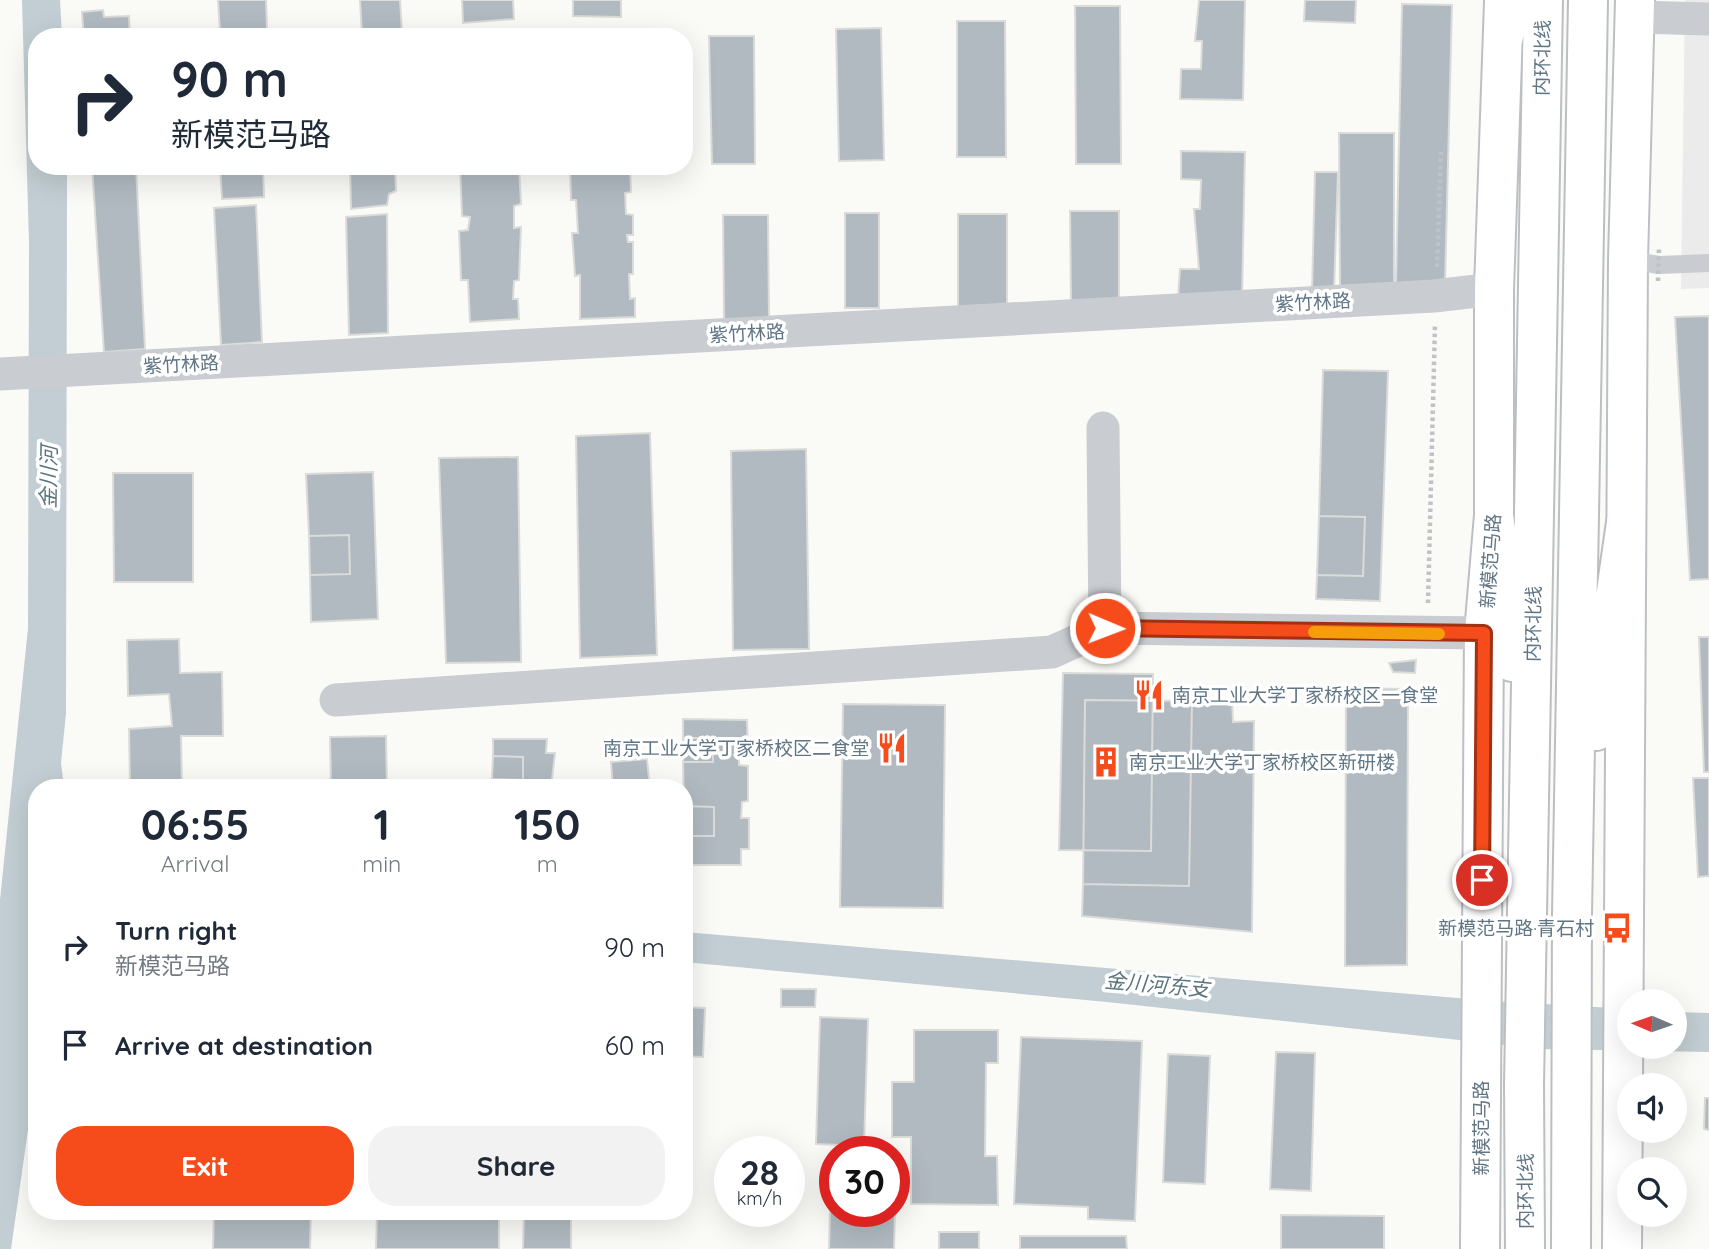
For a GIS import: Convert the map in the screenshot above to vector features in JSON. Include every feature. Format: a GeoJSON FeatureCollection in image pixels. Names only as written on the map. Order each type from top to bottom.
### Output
{"type":"FeatureCollection","features":[{"type":"Feature","properties":{"kind":"main road","name":"内环北线"},"geometry":{"type":"LineString","coordinates":[[1525,1249],[1524,1085],[1543,0]]}},
{"type":"Feature","properties":{"kind":"main road"},"geometry":{"type":"LineString","coordinates":[[1571,1249],[1572,902],[1588,0]]}},
{"type":"Feature","properties":{"kind":"main road"},"geometry":{"type":"LineString","coordinates":[[1572,902],[1626,523],[1648,263],[1635,8]]}},
{"type":"Feature","properties":{"kind":"main road","name":"新模范马路"},"geometry":{"type":"LineString","coordinates":[[1480,1249],[1484,633],[1494,515],[1494,289],[1506,12]]}},
{"type":"Feature","properties":{"kind":"main road"},"geometry":{"type":"LineString","coordinates":[[1494,515],[1529,800]]}},
{"type":"Feature","properties":{"kind":"main road"},"geometry":{"type":"LineString","coordinates":[[1622,1249],[1626,523]]}},
{"type":"Feature","properties":{"kind":"street"},"geometry":{"type":"LineString","coordinates":[[1635,8],[1709,19]]}},
{"type":"Feature","properties":{"kind":"street","name":"紫竹林路"},"geometry":{"type":"LineString","coordinates":[[0,374],[1494,289]]}},
{"type":"Feature","properties":{"kind":"street"},"geometry":{"type":"LineString","coordinates":[[1103,428],[1105,628]]}},
{"type":"Feature","properties":{"kind":"street"},"geometry":{"type":"LineString","coordinates":[[336,700],[834,664],[1052,652],[1105,628],[1484,633]]}},
{"type":"Feature","properties":{"kind":"lane"},"geometry":{"type":"LineString","coordinates":[[1648,263],[1709,263]]}},
{"type":"Feature","properties":{"kind":"path"},"geometry":{"type":"LineString","coordinates":[[1427,634],[1441,152],[1436,293]]}},
{"type":"Feature","properties":{"kind":"shaded area"},"geometry":{"type":"Polygon","coordinates":[[[1685,0],[1709,0],[1709,288],[1681,289],[1685,0]]]}},
{"type":"Feature","properties":{"kind":"water","name":"金川河"},"geometry":{"type":"Polygon","coordinates":[[[22,0],[60,0],[62,28],[28,28],[28,175],[67,175],[66,713],[61,763],[63,779],[28,779],[28,1130],[11,1249],[0,1249],[0,900],[28,628],[29,243],[22,0]]]}},
{"type":"Feature","properties":{"kind":"water","name":"金川河东支"},"geometry":{"type":"Polygon","coordinates":[[[693,933],[1492,1001],[1617,1008],[1617,1050],[1542,1049],[1107,1002],[693,963],[693,933]]]}},
{"type":"Feature","properties":{"kind":"water"},"geometry":{"type":"Polygon","coordinates":[[[1687,1012],[1709,1013],[1709,1052],[1687,1052],[1687,1012]]]}},
{"type":"Feature","properties":{"kind":"building"},"geometry":{"type":"Polygon","coordinates":[[[218,0],[266,0],[267,28],[220,28],[218,0]]]}},
{"type":"Feature","properties":{"kind":"building"},"geometry":{"type":"Polygon","coordinates":[[[360,0],[400,0],[402,28],[362,28],[360,0]]]}},
{"type":"Feature","properties":{"kind":"building"},"geometry":{"type":"Polygon","coordinates":[[[462,0],[513,0],[514,19],[463,23],[462,0]]]}},
{"type":"Feature","properties":{"kind":"building"},"geometry":{"type":"Polygon","coordinates":[[[573,0],[621,0],[621,17],[573,16],[573,0]]]}},
{"type":"Feature","properties":{"kind":"building"},"geometry":{"type":"Polygon","coordinates":[[[1199,0],[1245,0],[1243,100],[1180,99],[1181,69],[1201,69],[1202,41],[1195,41],[1199,0]]]}},
{"type":"Feature","properties":{"kind":"building"},"geometry":{"type":"Polygon","coordinates":[[[1305,0],[1356,0],[1355,23],[1304,21],[1305,0]]]}},
{"type":"Feature","properties":{"kind":"building"},"geometry":{"type":"Polygon","coordinates":[[[1402,4],[1452,5],[1445,284],[1396,283],[1402,4]]]}},
{"type":"Feature","properties":{"kind":"building"},"geometry":{"type":"Polygon","coordinates":[[[1075,6],[1120,6],[1121,164],[1076,164],[1075,6]]]}},
{"type":"Feature","properties":{"kind":"building"},"geometry":{"type":"Polygon","coordinates":[[[103,10],[104,17],[129,16],[130,28],[83,28],[82,12],[103,10]]]}},
{"type":"Feature","properties":{"kind":"building"},"geometry":{"type":"Polygon","coordinates":[[[957,21],[1005,21],[1006,157],[957,157],[957,21]]]}},
{"type":"Feature","properties":{"kind":"building"},"geometry":{"type":"Polygon","coordinates":[[[881,28],[884,160],[839,161],[836,29],[881,28]]]}},
{"type":"Feature","properties":{"kind":"building"},"geometry":{"type":"Polygon","coordinates":[[[709,36],[754,36],[755,164],[712,164],[709,36]]]}},
{"type":"Feature","properties":{"kind":"building"},"geometry":{"type":"Polygon","coordinates":[[[1339,133],[1394,133],[1394,293],[1340,292],[1339,133]]]}},
{"type":"Feature","properties":{"kind":"building"},"geometry":{"type":"Polygon","coordinates":[[[1181,151],[1245,152],[1242,299],[1178,297],[1180,269],[1199,269],[1194,209],[1200,209],[1201,180],[1181,179],[1181,151]]]}},
{"type":"Feature","properties":{"kind":"building"},"geometry":{"type":"Polygon","coordinates":[[[1315,172],[1338,172],[1334,291],[1312,291],[1315,172]]]}},
{"type":"Feature","properties":{"kind":"building"},"geometry":{"type":"Polygon","coordinates":[[[93,175],[136,175],[145,349],[104,352],[93,175]]]}},
{"type":"Feature","properties":{"kind":"building"},"geometry":{"type":"Polygon","coordinates":[[[221,175],[263,175],[264,197],[222,199],[221,175]]]}},
{"type":"Feature","properties":{"kind":"building"},"geometry":{"type":"Polygon","coordinates":[[[350,175],[395,175],[396,191],[389,194],[387,205],[351,209],[350,175]]]}},
{"type":"Feature","properties":{"kind":"building"},"geometry":{"type":"Polygon","coordinates":[[[460,175],[519,175],[521,204],[514,206],[514,228],[521,227],[519,280],[514,281],[513,299],[518,299],[519,319],[470,322],[468,280],[461,280],[459,231],[468,230],[470,217],[462,216],[460,175]]]}},
{"type":"Feature","properties":{"kind":"building"},"geometry":{"type":"Polygon","coordinates":[[[570,175],[630,175],[631,192],[625,193],[626,214],[633,215],[633,235],[627,235],[628,242],[633,242],[633,274],[629,274],[630,299],[635,298],[635,317],[580,319],[580,275],[575,276],[572,233],[578,233],[576,200],[571,200],[570,175]]]}},
{"type":"Feature","properties":{"kind":"building"},"geometry":{"type":"Polygon","coordinates":[[[256,205],[262,342],[221,345],[214,208],[256,205]]]}},
{"type":"Feature","properties":{"kind":"building"},"geometry":{"type":"Polygon","coordinates":[[[1070,211],[1119,211],[1119,305],[1071,305],[1070,211]]]}},
{"type":"Feature","properties":{"kind":"building"},"geometry":{"type":"Polygon","coordinates":[[[845,213],[879,213],[879,308],[845,308],[845,213]]]}},
{"type":"Feature","properties":{"kind":"building"},"geometry":{"type":"Polygon","coordinates":[[[387,214],[388,333],[349,335],[346,217],[387,214]]]}},
{"type":"Feature","properties":{"kind":"building"},"geometry":{"type":"Polygon","coordinates":[[[958,214],[1007,214],[1007,308],[958,308],[958,214]]]}},
{"type":"Feature","properties":{"kind":"building"},"geometry":{"type":"Polygon","coordinates":[[[723,215],[768,215],[769,319],[724,319],[723,215]]]}},
{"type":"Feature","properties":{"kind":"building"},"geometry":{"type":"Polygon","coordinates":[[[1709,316],[1709,579],[1690,580],[1675,317],[1709,316]]]}},
{"type":"Feature","properties":{"kind":"building"},"geometry":{"type":"Polygon","coordinates":[[[1323,370],[1388,371],[1380,601],[1316,599],[1317,575],[1363,576],[1365,517],[1319,516],[1323,370]]]}},
{"type":"Feature","properties":{"kind":"building"},"geometry":{"type":"Polygon","coordinates":[[[650,433],[657,655],[580,658],[576,436],[650,433]]]}},
{"type":"Feature","properties":{"kind":"building"},"geometry":{"type":"Polygon","coordinates":[[[806,449],[809,649],[733,650],[731,451],[806,449]]]}},
{"type":"Feature","properties":{"kind":"building"},"geometry":{"type":"Polygon","coordinates":[[[518,457],[521,662],[446,663],[439,458],[518,457]]]}},
{"type":"Feature","properties":{"kind":"building"},"geometry":{"type":"Polygon","coordinates":[[[373,472],[378,619],[311,622],[310,575],[350,574],[349,535],[309,536],[306,474],[373,472]]]}},
{"type":"Feature","properties":{"kind":"building"},"geometry":{"type":"Polygon","coordinates":[[[113,473],[193,473],[193,582],[114,582],[113,473]]]}},
{"type":"Feature","properties":{"kind":"building"},"geometry":{"type":"Polygon","coordinates":[[[1319,516],[1365,517],[1363,576],[1317,575],[1319,516]]]}},
{"type":"Feature","properties":{"kind":"building"},"geometry":{"type":"Polygon","coordinates":[[[349,535],[350,574],[310,575],[309,536],[349,535]]]}},
{"type":"Feature","properties":{"kind":"building"},"geometry":{"type":"Polygon","coordinates":[[[1699,637],[1709,637],[1709,772],[1704,772],[1699,637]]]}},
{"type":"Feature","properties":{"kind":"building"},"geometry":{"type":"Polygon","coordinates":[[[179,639],[180,673],[222,672],[223,736],[181,736],[182,779],[130,779],[129,729],[172,726],[169,694],[128,696],[127,640],[179,639]]]}},
{"type":"Feature","properties":{"kind":"building"},"geometry":{"type":"Polygon","coordinates":[[[1416,660],[1415,673],[1393,672],[1389,663],[1416,660]]]}},
{"type":"Feature","properties":{"kind":"building","name":"南京工业大学丁家桥校区新研楼"},"geometry":{"type":"Polygon","coordinates":[[[1063,673],[1153,674],[1151,851],[1059,850],[1063,673]]]}},
{"type":"Feature","properties":{"kind":"building"},"geometry":{"type":"Polygon","coordinates":[[[1346,688],[1408,689],[1407,965],[1345,966],[1346,688]]]}},
{"type":"Feature","properties":{"kind":"building"},"geometry":{"type":"Polygon","coordinates":[[[1085,700],[1192,701],[1189,886],[1083,884],[1085,700]]]}},
{"type":"Feature","properties":{"kind":"building"},"geometry":{"type":"Polygon","coordinates":[[[1192,701],[1232,701],[1233,722],[1254,721],[1252,932],[1082,916],[1083,884],[1189,886],[1192,701]]]}},
{"type":"Feature","properties":{"kind":"building"},"geometry":{"type":"Polygon","coordinates":[[[843,704],[945,705],[943,908],[840,907],[843,704]]]}},
{"type":"Feature","properties":{"kind":"building"},"geometry":{"type":"Polygon","coordinates":[[[683,719],[747,720],[748,752],[739,751],[739,765],[748,766],[748,801],[742,802],[741,818],[749,818],[749,849],[741,849],[741,865],[693,865],[693,836],[714,836],[714,807],[693,806],[693,779],[683,779],[683,762],[713,762],[713,738],[683,738],[683,719]]]}},
{"type":"Feature","properties":{"kind":"building"},"geometry":{"type":"Polygon","coordinates":[[[386,736],[387,779],[331,779],[330,737],[386,736]]]}},
{"type":"Feature","properties":{"kind":"building"},"geometry":{"type":"Polygon","coordinates":[[[683,738],[713,738],[713,762],[683,762],[683,738]]]}},
{"type":"Feature","properties":{"kind":"building"},"geometry":{"type":"Polygon","coordinates":[[[493,739],[547,739],[546,753],[555,753],[552,779],[523,779],[523,757],[493,756],[493,739]]]}},
{"type":"Feature","properties":{"kind":"building"},"geometry":{"type":"Polygon","coordinates":[[[493,756],[523,757],[523,779],[492,779],[493,756]]]}},
{"type":"Feature","properties":{"kind":"building"},"geometry":{"type":"Polygon","coordinates":[[[647,759],[649,779],[612,779],[611,762],[647,759]]]}},
{"type":"Feature","properties":{"kind":"building"},"geometry":{"type":"Polygon","coordinates":[[[1693,778],[1709,778],[1709,876],[1698,877],[1693,778]]]}},
{"type":"Feature","properties":{"kind":"building"},"geometry":{"type":"Polygon","coordinates":[[[693,806],[714,807],[714,836],[693,836],[693,806]]]}},
{"type":"Feature","properties":{"kind":"building"},"geometry":{"type":"Polygon","coordinates":[[[781,989],[816,989],[815,1007],[781,1007],[781,989]]]}},
{"type":"Feature","properties":{"kind":"building"},"geometry":{"type":"Polygon","coordinates":[[[693,1007],[705,1008],[703,1057],[693,1056],[693,1007]]]}},
{"type":"Feature","properties":{"kind":"building"},"geometry":{"type":"Polygon","coordinates":[[[820,1017],[868,1019],[864,1136],[819,1136],[819,1144],[816,1144],[820,1017]]]}},
{"type":"Feature","properties":{"kind":"building"},"geometry":{"type":"Polygon","coordinates":[[[914,1030],[998,1030],[998,1063],[986,1063],[985,1156],[997,1156],[998,1205],[911,1204],[911,1137],[892,1136],[892,1082],[914,1082],[914,1030]]]}},
{"type":"Feature","properties":{"kind":"building"},"geometry":{"type":"Polygon","coordinates":[[[1021,1037],[1142,1041],[1135,1221],[1088,1219],[1088,1207],[1014,1204],[1021,1037]]]}},
{"type":"Feature","properties":{"kind":"building"},"geometry":{"type":"Polygon","coordinates":[[[1276,1052],[1315,1053],[1311,1191],[1270,1189],[1276,1052]]]}},
{"type":"Feature","properties":{"kind":"building"},"geometry":{"type":"Polygon","coordinates":[[[1168,1054],[1210,1056],[1205,1184],[1163,1182],[1168,1054]]]}},
{"type":"Feature","properties":{"kind":"building"},"geometry":{"type":"Polygon","coordinates":[[[1705,1098],[1709,1098],[1709,1130],[1704,1129],[1705,1098]]]}},
{"type":"Feature","properties":{"kind":"building"},"geometry":{"type":"Polygon","coordinates":[[[1281,1215],[1384,1216],[1384,1249],[1281,1249],[1281,1215]]]}},
{"type":"Feature","properties":{"kind":"building"},"geometry":{"type":"Polygon","coordinates":[[[214,1220],[311,1220],[310,1249],[213,1249],[214,1220]]]}},
{"type":"Feature","properties":{"kind":"building"},"geometry":{"type":"Polygon","coordinates":[[[377,1220],[499,1220],[499,1249],[376,1249],[377,1220]]]}},
{"type":"Feature","properties":{"kind":"building"},"geometry":{"type":"Polygon","coordinates":[[[524,1220],[571,1220],[571,1249],[523,1249],[524,1220]]]}},
{"type":"Feature","properties":{"kind":"building"},"geometry":{"type":"Polygon","coordinates":[[[830,1227],[895,1227],[894,1249],[829,1249],[830,1227]]]}},
{"type":"Feature","properties":{"kind":"building"},"geometry":{"type":"Polygon","coordinates":[[[939,1232],[979,1232],[979,1249],[939,1249],[939,1232]]]}},
{"type":"Feature","properties":{"kind":"building"},"geometry":{"type":"Polygon","coordinates":[[[1020,1236],[1126,1236],[1127,1249],[1020,1249],[1020,1236]]]}},
{"type":"Feature","properties":{"kind":"slow traffic"},"geometry":{"type":"LineString","coordinates":[[1314,632],[1439,634]]}},
{"type":"Feature","properties":{"kind":"place","name":"南京工业大学丁家桥校区一食堂"},"geometry":{"type":"Point","coordinates":[1149,695]}},
{"type":"Feature","properties":{"kind":"place","name":"南京工业大学丁家桥校区二食堂"},"geometry":{"type":"Point","coordinates":[892,748]}},
{"type":"Feature","properties":{"kind":"place","name":"南京工业大学丁家桥校区新研楼"},"geometry":{"type":"Point","coordinates":[1106,762]}},
{"type":"Feature","properties":{"kind":"place","name":"新模范马路·青石村"},"geometry":{"type":"Point","coordinates":[1617,928]}},
{"type":"Feature","properties":{"kind":"route"},"geometry":{"type":"LineString","coordinates":[[1105,628],[1484,633],[1482,880]]}}]}
